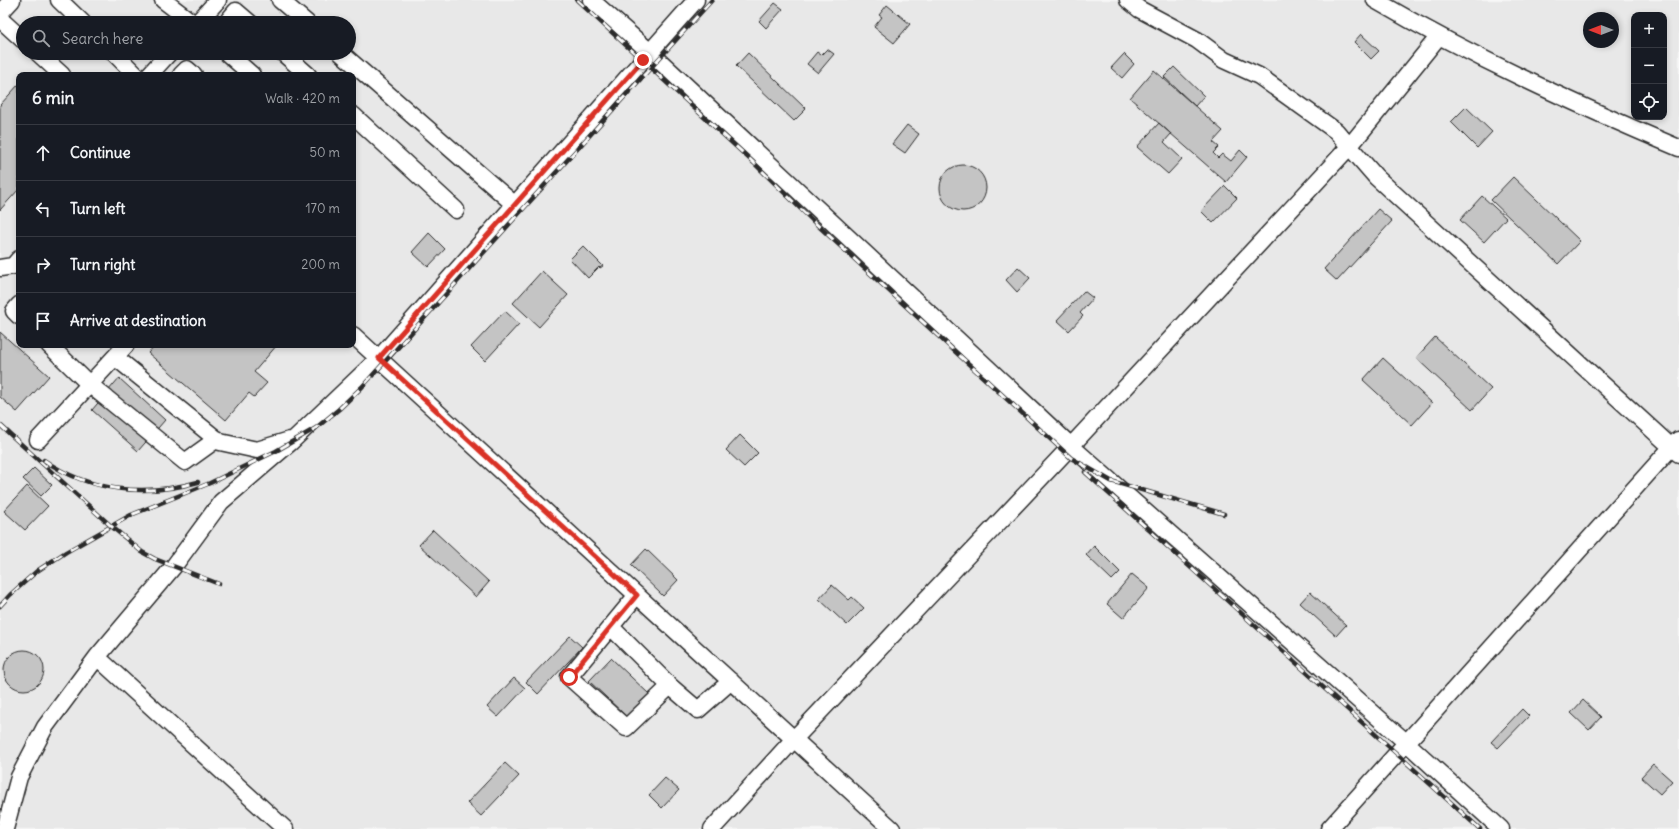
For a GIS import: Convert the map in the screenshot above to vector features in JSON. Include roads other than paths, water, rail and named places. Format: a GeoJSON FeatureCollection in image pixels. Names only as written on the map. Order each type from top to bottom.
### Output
{"type":"FeatureCollection","features":[{"type":"Feature","properties":{"kind":"lane"},"geometry":{"type":"LineString","coordinates":[[0,13],[12,0]]}},
{"type":"Feature","properties":{"kind":"lane"},"geometry":{"type":"LineString","coordinates":[[59,0],[76,16]]}},
{"type":"Feature","properties":{"kind":"lane"},"geometry":{"type":"LineString","coordinates":[[163,0],[184,16]]}},
{"type":"Feature","properties":{"kind":"lane"},"geometry":{"type":"LineString","coordinates":[[203,16],[218,0]]}},
{"type":"Feature","properties":{"kind":"lane"},"geometry":{"type":"LineString","coordinates":[[280,0],[299,16]]}},
{"type":"Feature","properties":{"kind":"lane"},"geometry":{"type":"LineString","coordinates":[[592,0],[650,52],[1072,446],[1408,744],[1501,829]]}},
{"type":"Feature","properties":{"kind":"lane"},"geometry":{"type":"LineString","coordinates":[[5,829],[19,777],[45,727],[96,657],[174,566],[221,502],[295,438],[379,358],[696,0]]}},
{"type":"Feature","properties":{"kind":"lane"},"geometry":{"type":"LineString","coordinates":[[1128,0],[1139,9],[1197,40],[1224,60],[1259,76],[1336,131],[1376,177],[1677,447],[1329,829]]}},
{"type":"Feature","properties":{"kind":"lane"},"geometry":{"type":"LineString","coordinates":[[1375,0],[1439,36],[1590,110],[1679,148]]}},
{"type":"Feature","properties":{"kind":"lane"},"geometry":{"type":"LineString","coordinates":[[232,16],[236,11],[242,16]]}},
{"type":"Feature","properties":{"kind":"lane"},"geometry":{"type":"LineString","coordinates":[[0,19],[16,34]]}},
{"type":"Feature","properties":{"kind":"lane"},"geometry":{"type":"LineString","coordinates":[[712,829],[794,740],[1072,446],[1349,147],[1439,36]]}},
{"type":"Feature","properties":{"kind":"lane"},"geometry":{"type":"LineString","coordinates":[[46,60],[59,72]]}},
{"type":"Feature","properties":{"kind":"lane"},"geometry":{"type":"LineString","coordinates":[[121,60],[133,72]]}},
{"type":"Feature","properties":{"kind":"lane"},"geometry":{"type":"LineString","coordinates":[[152,72],[163,60]]}},
{"type":"Feature","properties":{"kind":"lane"},"geometry":{"type":"LineString","coordinates":[[235,60],[249,72]]}},
{"type":"Feature","properties":{"kind":"lane"},"geometry":{"type":"LineString","coordinates":[[291,60],[305,72]]}},
{"type":"Feature","properties":{"kind":"lane"},"geometry":{"type":"LineString","coordinates":[[349,60],[515,205]]}},
{"type":"Feature","properties":{"kind":"lane"},"geometry":{"type":"LineString","coordinates":[[356,122],[456,210]]}},
{"type":"Feature","properties":{"kind":"lane"},"geometry":{"type":"LineString","coordinates":[[0,268],[13,266],[16,262]]}},
{"type":"Feature","properties":{"kind":"lane"},"geometry":{"type":"LineString","coordinates":[[356,338],[892,829]]}},
{"type":"Feature","properties":{"kind":"lane"},"geometry":{"type":"LineString","coordinates":[[52,348],[89,384],[185,462],[217,439]]}},
{"type":"Feature","properties":{"kind":"lane"},"geometry":{"type":"LineString","coordinates":[[38,440],[123,348]]}},
{"type":"Feature","properties":{"kind":"lane"},"geometry":{"type":"LineString","coordinates":[[115,357],[220,442],[257,450],[295,438]]}},
{"type":"Feature","properties":{"kind":"lane"},"geometry":{"type":"LineString","coordinates":[[637,595],[569,677],[626,728],[670,686]]}},
{"type":"Feature","properties":{"kind":"lane"},"geometry":{"type":"LineString","coordinates":[[610,627],[670,686],[698,710],[731,681]]}},
{"type":"Feature","properties":{"kind":"lane"},"geometry":{"type":"LineString","coordinates":[[96,657],[285,829]]}},
{"type":"Feature","properties":{"kind":"railway"},"geometry":{"type":"LineString","coordinates":[[577,0],[754,163],[812,220],[1071,458],[1111,481],[1224,514]]}},
{"type":"Feature","properties":{"kind":"railway"},"geometry":{"type":"LineString","coordinates":[[0,606],[37,571],[66,552],[131,515],[210,483],[276,451],[316,428],[339,409],[362,387],[712,0]]}},
{"type":"Feature","properties":{"kind":"railway"},"geometry":{"type":"LineString","coordinates":[[0,425],[111,526],[142,552],[155,559],[219,584]]}},
{"type":"Feature","properties":{"kind":"railway"},"geometry":{"type":"LineString","coordinates":[[44,460],[62,471],[80,479],[118,489],[158,489],[178,487],[198,482]]}},
{"type":"Feature","properties":{"kind":"railway"},"geometry":{"type":"LineString","coordinates":[[1085,472],[1480,829]]}}]}
